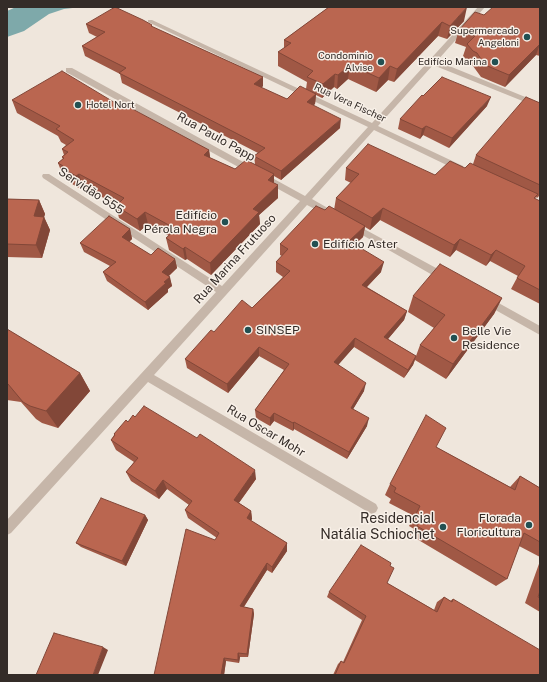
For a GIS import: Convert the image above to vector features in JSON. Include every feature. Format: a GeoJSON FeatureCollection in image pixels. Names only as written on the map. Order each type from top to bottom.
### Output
{"type":"FeatureCollection","features":[{"type":"Feature","properties":{"kind":"street","name":"Rua Marina Frutuoso"},"geometry":{"type":"LineString","coordinates":[[7,529],[482,7]]}},
{"type":"Feature","properties":{"kind":"street","name":"Rua Vera Fischer"},"geometry":{"type":"LineString","coordinates":[[150,21],[471,172]]}},
{"type":"Feature","properties":{"kind":"street"},"geometry":{"type":"LineString","coordinates":[[432,62],[540,106]]}},
{"type":"Feature","properties":{"kind":"street","name":"Rua Paulo Papp"},"geometry":{"type":"LineString","coordinates":[[69,70],[307,200],[451,281]]}},
{"type":"Feature","properties":{"kind":"street","name":"Servidão 555"},"geometry":{"type":"LineString","coordinates":[[46,176],[223,292]]}},
{"type":"Feature","properties":{"kind":"street"},"geometry":{"type":"LineString","coordinates":[[478,296],[540,331]]}},
{"type":"Feature","properties":{"kind":"street","name":"Rua Oscar Mohr"},"geometry":{"type":"LineString","coordinates":[[147,376],[372,508]]}},
{"type":"Feature","properties":{"kind":"water"},"geometry":{"type":"Polygon","coordinates":[[[16,7],[81,7],[64,9],[49,14],[24,31],[7,37],[7,11],[16,7]]]}},
{"type":"Feature","properties":{"kind":"building"},"geometry":{"type":"Polygon","coordinates":[[[115,7],[143,20],[152,25],[151,26],[263,77],[254,84],[287,99],[300,86],[316,94],[307,102],[341,119],[281,171],[254,156],[265,148],[119,73],[126,68],[82,46],[105,32],[86,24],[115,7]]]}},
{"type":"Feature","properties":{"kind":"building"},"geometry":{"type":"Polygon","coordinates":[[[329,7],[467,7],[450,26],[442,22],[397,69],[390,66],[379,78],[350,65],[338,75],[335,74],[323,84],[307,77],[313,71],[278,52],[291,43],[284,40],[329,7]]]}},
{"type":"Feature","properties":{"kind":"building"},"geometry":{"type":"Polygon","coordinates":[[[493,7],[540,7],[540,44],[509,75],[485,65],[477,53],[467,44],[475,36],[459,30],[475,12],[484,15],[493,7]]]}},
{"type":"Feature","properties":{"kind":"building"},"geometry":{"type":"Polygon","coordinates":[[[62,71],[122,107],[125,105],[209,150],[204,155],[235,169],[246,160],[274,174],[268,180],[278,185],[253,209],[259,212],[210,263],[185,247],[183,249],[166,238],[176,229],[145,212],[137,219],[116,206],[124,198],[79,174],[76,176],[61,167],[63,166],[58,163],[68,152],[62,149],[74,140],[56,129],[60,126],[12,100],[62,71]]]}},
{"type":"Feature","properties":{"kind":"building"},"geometry":{"type":"Polygon","coordinates":[[[442,77],[491,97],[452,138],[426,126],[422,129],[400,119],[422,95],[423,96],[442,77]]]}},
{"type":"Feature","properties":{"kind":"building"},"geometry":{"type":"Polygon","coordinates":[[[526,97],[540,103],[540,185],[476,155],[526,97]]]}},
{"type":"Feature","properties":{"kind":"building"},"geometry":{"type":"Polygon","coordinates":[[[368,144],[435,175],[450,161],[465,168],[470,163],[538,194],[534,198],[540,201],[540,290],[517,278],[525,266],[496,250],[491,255],[460,239],[454,245],[383,208],[372,218],[336,198],[359,174],[346,168],[368,144]]]}},
{"type":"Feature","properties":{"kind":"building"},"geometry":{"type":"Polygon","coordinates":[[[7,199],[39,200],[34,216],[44,217],[36,245],[7,244],[7,199]]]}},
{"type":"Feature","properties":{"kind":"building"},"geometry":{"type":"Polygon","coordinates":[[[316,206],[325,210],[329,206],[365,226],[349,241],[384,262],[362,285],[407,311],[384,337],[416,356],[408,370],[355,338],[334,362],[366,383],[351,408],[369,418],[349,452],[294,422],[293,423],[274,413],[270,418],[255,410],[289,364],[259,347],[227,384],[185,359],[211,330],[214,332],[242,300],[252,308],[290,271],[276,262],[288,249],[280,244],[316,206]]]}},
{"type":"Feature","properties":{"kind":"building"},"geometry":{"type":"Polygon","coordinates":[[[109,216],[130,229],[122,237],[151,255],[158,248],[175,259],[162,272],[170,277],[164,282],[166,283],[145,302],[103,272],[116,262],[80,243],[109,216]]]}},
{"type":"Feature","properties":{"kind":"building"},"geometry":{"type":"Polygon","coordinates":[[[440,264],[502,298],[453,364],[420,345],[445,315],[413,296],[440,264]]]}},
{"type":"Feature","properties":{"kind":"building"},"geometry":{"type":"Polygon","coordinates":[[[7,329],[80,373],[46,411],[23,402],[7,384],[7,329]]]}},
{"type":"Feature","properties":{"kind":"building"},"geometry":{"type":"Polygon","coordinates":[[[144,406],[197,438],[200,434],[255,470],[234,500],[251,511],[247,518],[287,543],[272,567],[267,563],[240,606],[253,609],[247,654],[238,653],[238,660],[224,658],[221,675],[154,675],[186,529],[215,540],[219,533],[185,510],[192,501],[163,480],[155,491],[126,472],[138,458],[111,440],[126,420],[128,422],[133,415],[135,417],[144,406]]]}},
{"type":"Feature","properties":{"kind":"building"},"geometry":{"type":"Polygon","coordinates":[[[426,415],[446,428],[436,447],[515,490],[520,476],[540,488],[540,542],[524,533],[507,579],[417,526],[420,519],[415,516],[420,506],[394,492],[396,488],[390,484],[426,415]]]}},
{"type":"Feature","properties":{"kind":"building"},"geometry":{"type":"Polygon","coordinates":[[[101,498],[145,515],[122,561],[76,543],[101,498]]]}},
{"type":"Feature","properties":{"kind":"building"},"geometry":{"type":"Polygon","coordinates":[[[361,545],[391,563],[390,566],[394,568],[387,583],[437,612],[444,597],[452,602],[453,599],[540,650],[540,675],[335,675],[341,661],[344,663],[366,616],[329,592],[361,545]]]}},
{"type":"Feature","properties":{"kind":"building"},"geometry":{"type":"Polygon","coordinates":[[[54,633],[103,647],[93,675],[36,675],[54,633]]]}},
{"type":"Feature","properties":{"kind":"place","name":"Supermercado Angeloni"},"geometry":{"type":"Point","coordinates":[527,37]}},
{"type":"Feature","properties":{"kind":"place","name":"Condominio Alvise"},"geometry":{"type":"Point","coordinates":[381,62]}},
{"type":"Feature","properties":{"kind":"place","name":"Edifício Marina"},"geometry":{"type":"Point","coordinates":[495,62]}},
{"type":"Feature","properties":{"kind":"place","name":"Hotel Nort"},"geometry":{"type":"Point","coordinates":[78,105]}},
{"type":"Feature","properties":{"kind":"place","name":"Edifício Pérola Negra"},"geometry":{"type":"Point","coordinates":[225,222]}},
{"type":"Feature","properties":{"kind":"place","name":"Edifício Aster"},"geometry":{"type":"Point","coordinates":[315,244]}},
{"type":"Feature","properties":{"kind":"place","name":"SINSEP"},"geometry":{"type":"Point","coordinates":[248,330]}},
{"type":"Feature","properties":{"kind":"place","name":"Belle Vie Residence"},"geometry":{"type":"Point","coordinates":[454,338]}},
{"type":"Feature","properties":{"kind":"place","name":"Florada Floricultura"},"geometry":{"type":"Point","coordinates":[529,525]}},
{"type":"Feature","properties":{"kind":"place","name":"Residencial Natália Schiochet"},"geometry":{"type":"Point","coordinates":[443,527]}}]}
